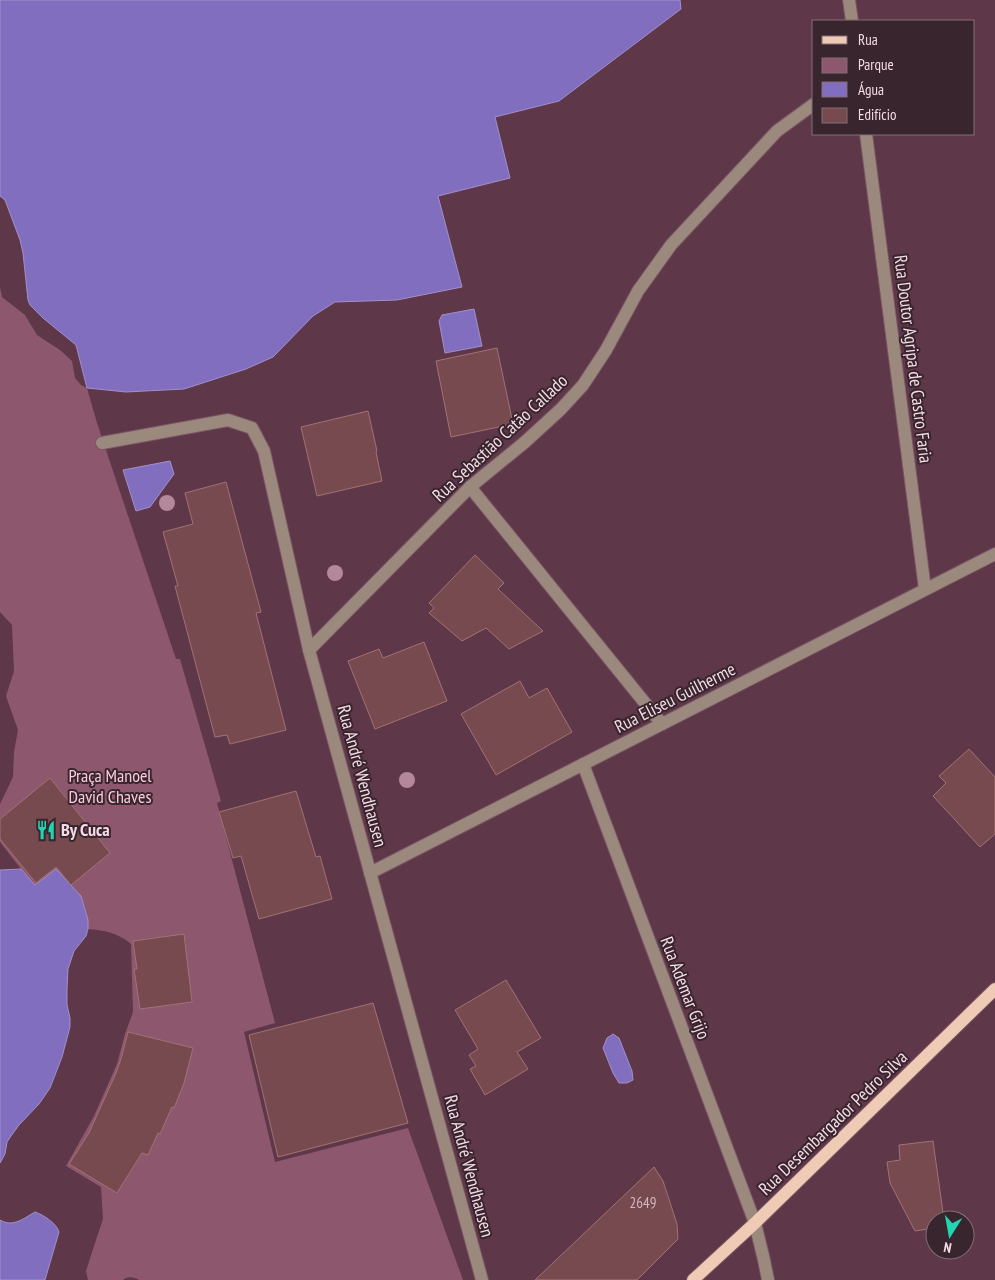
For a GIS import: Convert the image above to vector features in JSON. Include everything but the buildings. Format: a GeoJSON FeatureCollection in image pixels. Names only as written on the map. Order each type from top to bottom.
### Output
{"type":"FeatureCollection","features":[{"type":"Feature","properties":{"kind":"main road","name":"Rua Desembargador Pedro Silva"},"geometry":{"type":"LineString","coordinates":[[693,1280],[755,1223],[995,989]]}},
{"type":"Feature","properties":{"kind":"street"},"geometry":{"type":"LineString","coordinates":[[849,0],[852,20]]}},
{"type":"Feature","properties":{"kind":"street","name":"Rua Sebastião Catão Callado"},"geometry":{"type":"LineString","coordinates":[[309,650],[470,487],[525,442],[561,409],[583,385],[606,350],[638,291],[671,245],[777,131],[812,105]]}},
{"type":"Feature","properties":{"kind":"street","name":"Rua Doutor Agripa de Castro Faria"},"geometry":{"type":"LineString","coordinates":[[866,135],[925,589]]}},
{"type":"Feature","properties":{"kind":"street","name":"Rua André Wendhausen"},"geometry":{"type":"LineString","coordinates":[[102,442],[228,420],[252,428],[264,451],[309,650],[482,1280]]}},
{"type":"Feature","properties":{"kind":"street"},"geometry":{"type":"LineString","coordinates":[[470,487],[662,724]]}},
{"type":"Feature","properties":{"kind":"street","name":"Rua Eliseu Guilherme"},"geometry":{"type":"LineString","coordinates":[[370,873],[995,554]]}},
{"type":"Feature","properties":{"kind":"street","name":"Rua Ademar Grijo"},"geometry":{"type":"LineString","coordinates":[[583,764],[755,1223],[768,1280]]}},
{"type":"Feature","properties":{"kind":"green space","name":"Praça Manoel David Chaves"},"geometry":{"type":"Polygon","coordinates":[[[0,287],[2,297],[25,315],[37,335],[60,350],[72,361],[75,378],[81,385],[87,388],[176,659],[180,659],[221,801],[217,803],[275,1023],[244,1032],[275,1162],[408,1128],[463,1280],[139,1280],[131,1277],[123,1280],[88,1280],[86,1271],[103,1219],[101,1187],[66,1166],[94,1116],[117,1064],[133,1012],[131,944],[111,933],[88,929],[88,920],[81,896],[56,869],[35,885],[0,842],[0,804],[13,777],[14,752],[18,730],[6,696],[14,671],[12,625],[0,612],[0,287]]]}},
{"type":"Feature","properties":{"kind":"water"},"geometry":{"type":"Polygon","coordinates":[[[0,0],[680,0],[681,9],[559,101],[495,117],[510,178],[438,196],[462,287],[397,300],[335,302],[313,316],[273,357],[246,369],[184,389],[126,392],[87,388],[76,345],[43,318],[30,305],[28,300],[20,240],[5,200],[0,196],[0,0]]]}},
{"type":"Feature","properties":{"kind":"water"},"geometry":{"type":"Polygon","coordinates":[[[474,309],[482,346],[445,353],[439,321],[442,315],[474,309]]]}},
{"type":"Feature","properties":{"kind":"water"},"geometry":{"type":"Polygon","coordinates":[[[170,461],[174,474],[150,507],[136,511],[123,470],[170,461]]]}},
{"type":"Feature","properties":{"kind":"water"},"geometry":{"type":"Polygon","coordinates":[[[21,869],[35,885],[56,869],[81,896],[88,920],[88,929],[86,936],[74,951],[68,969],[67,1005],[70,1027],[62,1057],[50,1088],[7,1142],[5,1154],[0,1163],[0,870],[21,869]]]}},
{"type":"Feature","properties":{"kind":"water"},"geometry":{"type":"Polygon","coordinates":[[[613,1034],[619,1038],[632,1071],[633,1080],[627,1083],[619,1083],[603,1048],[607,1038],[613,1034]]]}},
{"type":"Feature","properties":{"kind":"water"},"geometry":{"type":"Polygon","coordinates":[[[35,1212],[50,1220],[59,1232],[45,1280],[0,1280],[0,1220],[14,1223],[35,1212]]]}},
{"type":"Feature","properties":{"kind":"place","name":"By Cuca"},"geometry":{"type":"Point","coordinates":[46,830]}}]}
